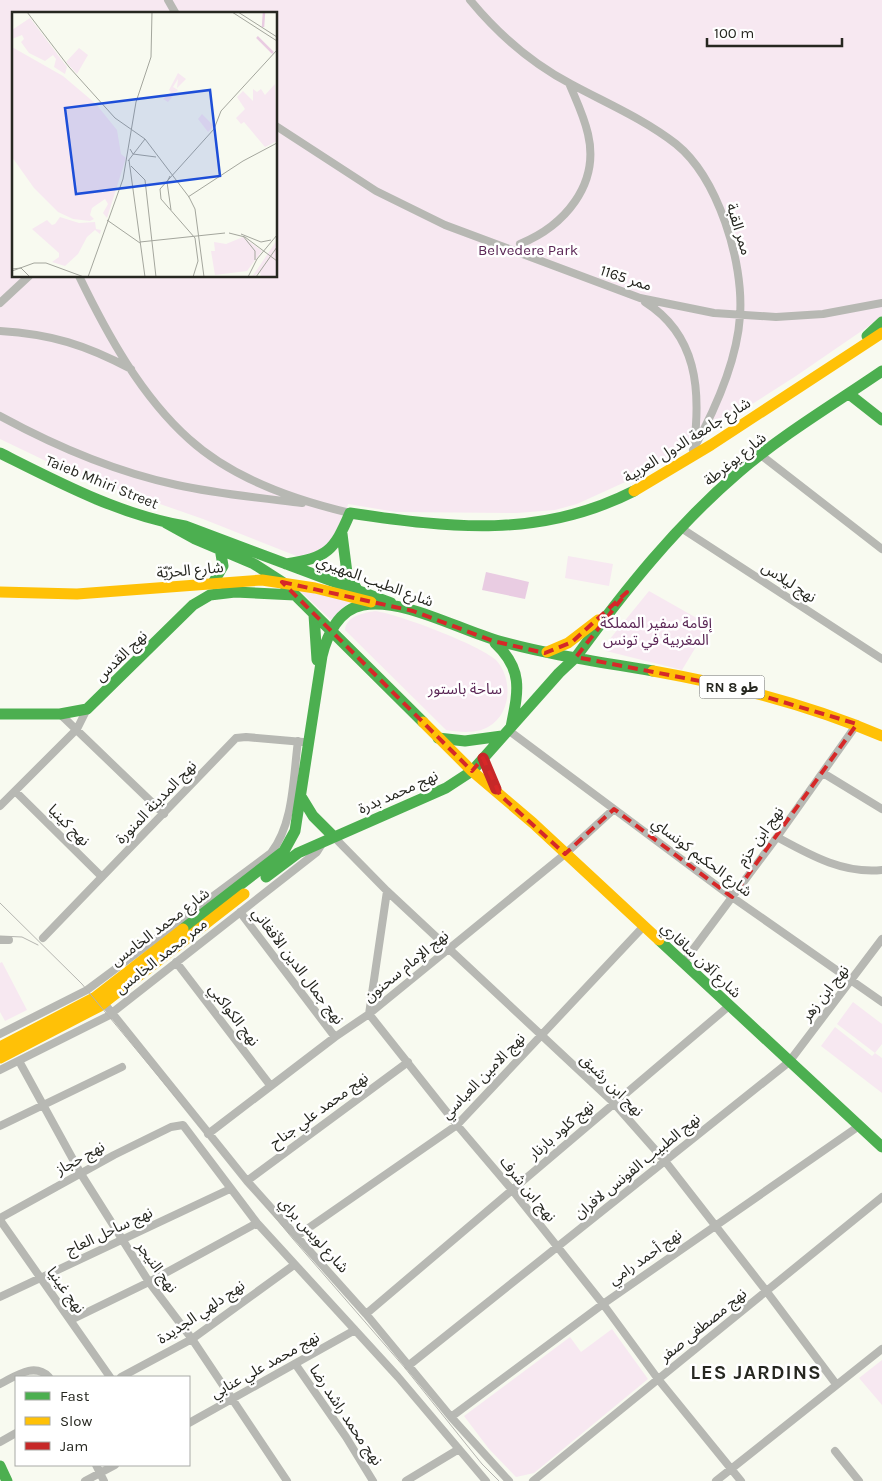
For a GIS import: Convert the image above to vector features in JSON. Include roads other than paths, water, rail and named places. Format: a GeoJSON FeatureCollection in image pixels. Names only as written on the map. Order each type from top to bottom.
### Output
{"type":"FeatureCollection","features":[{"type":"Feature","properties":{"kind":"main road","name":"شارع جامعة الدول العربية"},"geometry":{"type":"LineString","coordinates":[[842,358],[882,322]]}},
{"type":"Feature","properties":{"kind":"main road","name":"شارع جامعة الدول العربية"},"geometry":{"type":"LineString","coordinates":[[350,513],[397,520],[455,524],[540,522],[568,517],[597,508],[634,492],[882,333]]}},
{"type":"Feature","properties":{"kind":"main road","name":"شارع يوغرطة"},"geometry":{"type":"LineString","coordinates":[[507,731],[559,673],[576,657],[681,528],[722,487],[762,456],[882,372]]}},
{"type":"Feature","properties":{"kind":"main road"},"geometry":{"type":"LineString","coordinates":[[849,394],[882,420]]}},
{"type":"Feature","properties":{"kind":"main road","name":"Taieb Mhiri Street"},"geometry":{"type":"LineString","coordinates":[[0,453],[60,484],[166,524]]}},
{"type":"Feature","properties":{"kind":"main road"},"geometry":{"type":"LineString","coordinates":[[286,564],[321,558],[334,547],[342,534],[350,513]]}},
{"type":"Feature","properties":{"kind":"main road","name":"شارع آلان سافاري"},"geometry":{"type":"LineString","coordinates":[[166,524],[183,534],[257,564],[282,582],[330,632],[472,771],[565,854],[882,1148]]}},
{"type":"Feature","properties":{"kind":"main road","name":"شارع الطيب المهيري"},"geometry":{"type":"LineString","coordinates":[[166,524],[185,526],[493,641],[545,653],[576,657]]}},
{"type":"Feature","properties":{"kind":"main road"},"geometry":{"type":"LineString","coordinates":[[342,534],[347,573],[358,591]]}},
{"type":"Feature","properties":{"kind":"main road"},"geometry":{"type":"LineString","coordinates":[[213,583],[219,577],[224,563],[220,548]]}},
{"type":"Feature","properties":{"kind":"main road","name":"شارع الحرّيّة"},"geometry":{"type":"LineString","coordinates":[[0,592],[77,594],[262,580],[316,588],[380,605]]}},
{"type":"Feature","properties":{"kind":"main road"},"geometry":{"type":"LineString","coordinates":[[183,586],[192,596],[192,605]]}},
{"type":"Feature","properties":{"kind":"main road","name":"شارع يوغرطة"},"geometry":{"type":"LineString","coordinates":[[545,653],[572,642],[627,592]]}},
{"type":"Feature","properties":{"kind":"main road","name":"نهج القدس"},"geometry":{"type":"LineString","coordinates":[[87,709],[126,673],[192,605],[210,595],[221,593],[295,595]]}},
{"type":"Feature","properties":{"kind":"main road"},"geometry":{"type":"LineString","coordinates":[[318,676],[324,646],[330,632],[351,609],[362,604],[380,605],[413,612]]}},
{"type":"Feature","properties":{"kind":"main road"},"geometry":{"type":"LineString","coordinates":[[314,615],[318,676]]}},
{"type":"Feature","properties":{"kind":"main road"},"geometry":{"type":"LineString","coordinates":[[438,738],[465,741],[507,731],[519,678],[514,664],[504,649],[493,641]]}},
{"type":"Feature","properties":{"kind":"main road","name":"RN 8 طو"},"geometry":{"type":"LineString","coordinates":[[576,657],[736,688],[809,708],[857,724],[882,736]]}},
{"type":"Feature","properties":{"kind":"main road","name":"شارع محمد الخامس"},"geometry":{"type":"LineString","coordinates":[[0,1047],[94,998],[270,863],[290,842],[302,798],[304,742],[318,676]]}},
{"type":"Feature","properties":{"kind":"main road"},"geometry":{"type":"LineString","coordinates":[[0,714],[60,714],[87,709]]}},
{"type":"Feature","properties":{"kind":"main road","name":"نهج محمد بدرة"},"geometry":{"type":"LineString","coordinates":[[329,839],[446,788],[472,771],[507,731]]}},
{"type":"Feature","properties":{"kind":"main road"},"geometry":{"type":"LineString","coordinates":[[483,758],[500,795]]}},
{"type":"Feature","properties":{"kind":"main road"},"geometry":{"type":"LineString","coordinates":[[302,798],[329,839]]}},
{"type":"Feature","properties":{"kind":"main road","name":"شارع محمد الخامس"},"geometry":{"type":"LineString","coordinates":[[0,1058],[108,1008],[292,857],[329,839]]}},
{"type":"Feature","properties":{"kind":"main road"},"geometry":{"type":"LineString","coordinates":[[0,1466],[4,1480]]}},
{"type":"Feature","properties":{"kind":"street"},"geometry":{"type":"LineString","coordinates":[[168,0],[175,12]]}},
{"type":"Feature","properties":{"kind":"street","name":"ممر القبة"},"geometry":{"type":"LineString","coordinates":[[470,0],[511,44],[569,83],[649,126],[675,144],[694,163],[710,188],[729,235],[737,274],[740,315],[728,372],[709,420],[691,455]]}},
{"type":"Feature","properties":{"kind":"street"},"geometry":{"type":"LineString","coordinates":[[524,253],[520,244],[541,235],[566,215],[576,201],[585,180],[590,148],[588,134],[569,83]]}},
{"type":"Feature","properties":{"kind":"street","name":"ممر 1165"},"geometry":{"type":"LineString","coordinates":[[278,127],[376,191],[445,225],[477,238],[524,253],[574,275],[640,298],[714,313],[740,315],[811,315],[882,303]]}},
{"type":"Feature","properties":{"kind":"street"},"geometry":{"type":"LineString","coordinates":[[0,303],[27,278]]}},
{"type":"Feature","properties":{"kind":"street"},"geometry":{"type":"LineString","coordinates":[[81,278],[101,319],[131,369],[172,422],[209,455],[258,482],[314,505]]}},
{"type":"Feature","properties":{"kind":"street"},"geometry":{"type":"LineString","coordinates":[[640,298],[652,306],[670,323],[690,360],[698,390],[691,455]]}},
{"type":"Feature","properties":{"kind":"street"},"geometry":{"type":"LineString","coordinates":[[0,331],[41,334],[84,346],[131,369]]}},
{"type":"Feature","properties":{"kind":"street"},"geometry":{"type":"LineString","coordinates":[[0,416],[76,452],[130,472],[204,490],[314,505],[350,513]]}},
{"type":"Feature","properties":{"kind":"street"},"geometry":{"type":"LineString","coordinates":[[762,456],[882,549]]}},
{"type":"Feature","properties":{"kind":"street","name":"نهج ليلاس"},"geometry":{"type":"LineString","coordinates":[[681,528],[882,659]]}},
{"type":"Feature","properties":{"kind":"street","name":"نهج القدس"},"geometry":{"type":"LineString","coordinates":[[0,806],[77,730],[87,709]]}},
{"type":"Feature","properties":{"kind":"street"},"geometry":{"type":"LineString","coordinates":[[60,714],[164,814]]}},
{"type":"Feature","properties":{"kind":"street","name":"نهج ابن حزم"},"geometry":{"type":"LineString","coordinates":[[683,964],[777,837],[857,724]]}},
{"type":"Feature","properties":{"kind":"street","name":"شارع الحكيم كونساي"},"geometry":{"type":"LineString","coordinates":[[507,731],[732,897],[882,1002]]}},
{"type":"Feature","properties":{"kind":"street","name":"نهج المدينة المنورة"},"geometry":{"type":"LineString","coordinates":[[43,938],[236,738],[246,737],[304,742]]}},
{"type":"Feature","properties":{"kind":"street","name":"ممر محمد الخامس"},"geometry":{"type":"LineString","coordinates":[[1,1030],[86,990],[271,853],[284,831],[304,742]]}},
{"type":"Feature","properties":{"kind":"street"},"geometry":{"type":"LineString","coordinates":[[823,772],[882,809]]}},
{"type":"Feature","properties":{"kind":"street","name":"نهج كينيا"},"geometry":{"type":"LineString","coordinates":[[16,792],[102,877]]}},
{"type":"Feature","properties":{"kind":"street","name":"نهج الإمام سحنون"},"geometry":{"type":"LineString","coordinates":[[208,1134],[335,1037],[369,1014],[565,854],[614,809]]}},
{"type":"Feature","properties":{"kind":"street"},"geometry":{"type":"LineString","coordinates":[[777,837],[828,864],[864,871],[882,870]]}},
{"type":"Feature","properties":{"kind":"street","name":"ممر محمد الخامس"},"geometry":{"type":"LineString","coordinates":[[0,1070],[19,1061],[108,1008],[176,962],[317,852],[329,839]]}},
{"type":"Feature","properties":{"kind":"street","name":"نهج ابن رشيق"},"geometry":{"type":"LineString","coordinates":[[329,839],[613,1102],[665,1162],[836,1384]]}},
{"type":"Feature","properties":{"kind":"street"},"geometry":{"type":"LineString","coordinates":[[369,1014],[387,891]]}},
{"type":"Feature","properties":{"kind":"street","name":"نهج جمال الدين الأفغاني"},"geometry":{"type":"LineString","coordinates":[[240,912],[335,1037]]}},
{"type":"Feature","properties":{"kind":"street","name":"نهج الامين العباسي"},"geometry":{"type":"LineString","coordinates":[[297,1236],[457,1125],[643,927]]}},
{"type":"Feature","properties":{"kind":"street","name":"نهج ابن زهر"},"geometry":{"type":"LineString","coordinates":[[789,1062],[882,939]]}},
{"type":"Feature","properties":{"kind":"street"},"geometry":{"type":"LineString","coordinates":[[0,940],[9,940]]}},
{"type":"Feature","properties":{"kind":"street","name":"نهج الكواكبي"},"geometry":{"type":"LineString","coordinates":[[176,962],[270,1086]]}},
{"type":"Feature","properties":{"kind":"street","name":"نهج كلود بارنار"},"geometry":{"type":"LineString","coordinates":[[366,1314],[513,1191],[613,1102],[729,1006]]}},
{"type":"Feature","properties":{"kind":"street","name":"شارع لويس براي"},"geometry":{"type":"LineString","coordinates":[[108,1008],[247,1181],[366,1314],[451,1417],[509,1481]]}},
{"type":"Feature","properties":{"kind":"street","name":"نهج ابن شرف"},"geometry":{"type":"LineString","coordinates":[[369,1014],[457,1125],[513,1191],[603,1304],[658,1379],[741,1481]]}},
{"type":"Feature","properties":{"kind":"street","name":"نهج النيجر"},"geometry":{"type":"LineString","coordinates":[[19,1061],[81,1174],[122,1239],[150,1282],[233,1399],[287,1481]]}},
{"type":"Feature","properties":{"kind":"street","name":"نهج محمد علي جناح"},"geometry":{"type":"LineString","coordinates":[[247,1181],[408,1062]]}},
{"type":"Feature","properties":{"kind":"street","name":"نهج الطبيب الفونس لافران"},"geometry":{"type":"LineString","coordinates":[[408,1366],[789,1062]]}},
{"type":"Feature","properties":{"kind":"street"},"geometry":{"type":"LineString","coordinates":[[0,1126],[122,1067]]}},
{"type":"Feature","properties":{"kind":"street","name":"نهج حجاز"},"geometry":{"type":"LineString","coordinates":[[0,1219],[114,1155],[183,1125],[230,1189]]}},
{"type":"Feature","properties":{"kind":"street","name":"نهج أحمد رامي"},"geometry":{"type":"LineString","coordinates":[[451,1417],[603,1304],[858,1126]]}},
{"type":"Feature","properties":{"kind":"street"},"geometry":{"type":"LineString","coordinates":[[230,1189],[294,1265],[398,1377],[486,1481]]}},
{"type":"Feature","properties":{"kind":"street","name":"نهج ساحل العاج"},"geometry":{"type":"LineString","coordinates":[[0,1297],[230,1189]]}},
{"type":"Feature","properties":{"kind":"street","name":"نهج مصطفى صفر"},"geometry":{"type":"LineString","coordinates":[[533,1481],[882,1197]]}},
{"type":"Feature","properties":{"kind":"street","name":"نهج غينيا"},"geometry":{"type":"LineString","coordinates":[[0,1219],[109,1376]]}},
{"type":"Feature","properties":{"kind":"street"},"geometry":{"type":"LineString","coordinates":[[71,1320],[150,1282],[257,1223]]}},
{"type":"Feature","properties":{"kind":"street","name":"نهج دلهي الجديدة"},"geometry":{"type":"LineString","coordinates":[[123,1376],[192,1339],[294,1265]]}},
{"type":"Feature","properties":{"kind":"street","name":"نهج محمد علي عنابي"},"geometry":{"type":"LineString","coordinates":[[190,1422],[296,1365],[355,1330]]}},
{"type":"Feature","properties":{"kind":"street"},"geometry":{"type":"LineString","coordinates":[[716,1481],[882,1349]]}},
{"type":"Feature","properties":{"kind":"street","name":"نهج محمد راشد رضا"},"geometry":{"type":"LineString","coordinates":[[296,1365],[346,1437],[373,1481]]}},
{"type":"Feature","properties":{"kind":"street"},"geometry":{"type":"LineString","coordinates":[[17,1376],[29,1370],[40,1370],[48,1376]]}},
{"type":"Feature","properties":{"kind":"street"},"geometry":{"type":"LineString","coordinates":[[0,1384],[15,1377]]}},
{"type":"Feature","properties":{"kind":"street"},"geometry":{"type":"LineString","coordinates":[[0,1442],[15,1434]]}},
{"type":"Feature","properties":{"kind":"street"},"geometry":{"type":"LineString","coordinates":[[406,1481],[460,1449]]}},
{"type":"Feature","properties":{"kind":"street"},"geometry":{"type":"LineString","coordinates":[[835,1451],[859,1481]]}},
{"type":"Feature","properties":{"kind":"street"},"geometry":{"type":"LineString","coordinates":[[96,1466],[104,1481]]}},
{"type":"Feature","properties":{"kind":"street"},"geometry":{"type":"LineString","coordinates":[[85,1481],[113,1466]]}},
{"type":"Feature","properties":{"kind":"tram line"},"geometry":{"type":"LineString","coordinates":[[0,903],[82,984],[293,1239],[405,1368],[482,1464],[499,1481]]}},
{"type":"Feature","properties":{"kind":"tram line"},"geometry":{"type":"LineString","coordinates":[[0,936],[22,937],[38,945]]}},
{"type":"Feature","properties":{"kind":"district","name":"LES JARDINS"},"geometry":{"type":"Point","coordinates":[756,1372]}},
{"type":"Feature","properties":{"kind":"park label","name":"Belvedere Park"},"geometry":{"type":"Point","coordinates":[528,250]}},
{"type":"Feature","properties":{"kind":"park label","name":"إقامة سفير المملكة المغربية في تونس"},"geometry":{"type":"Point","coordinates":[656,632]}},
{"type":"Feature","properties":{"kind":"park label","name":"ساحة باستور"},"geometry":{"type":"Point","coordinates":[465,689]}}]}
